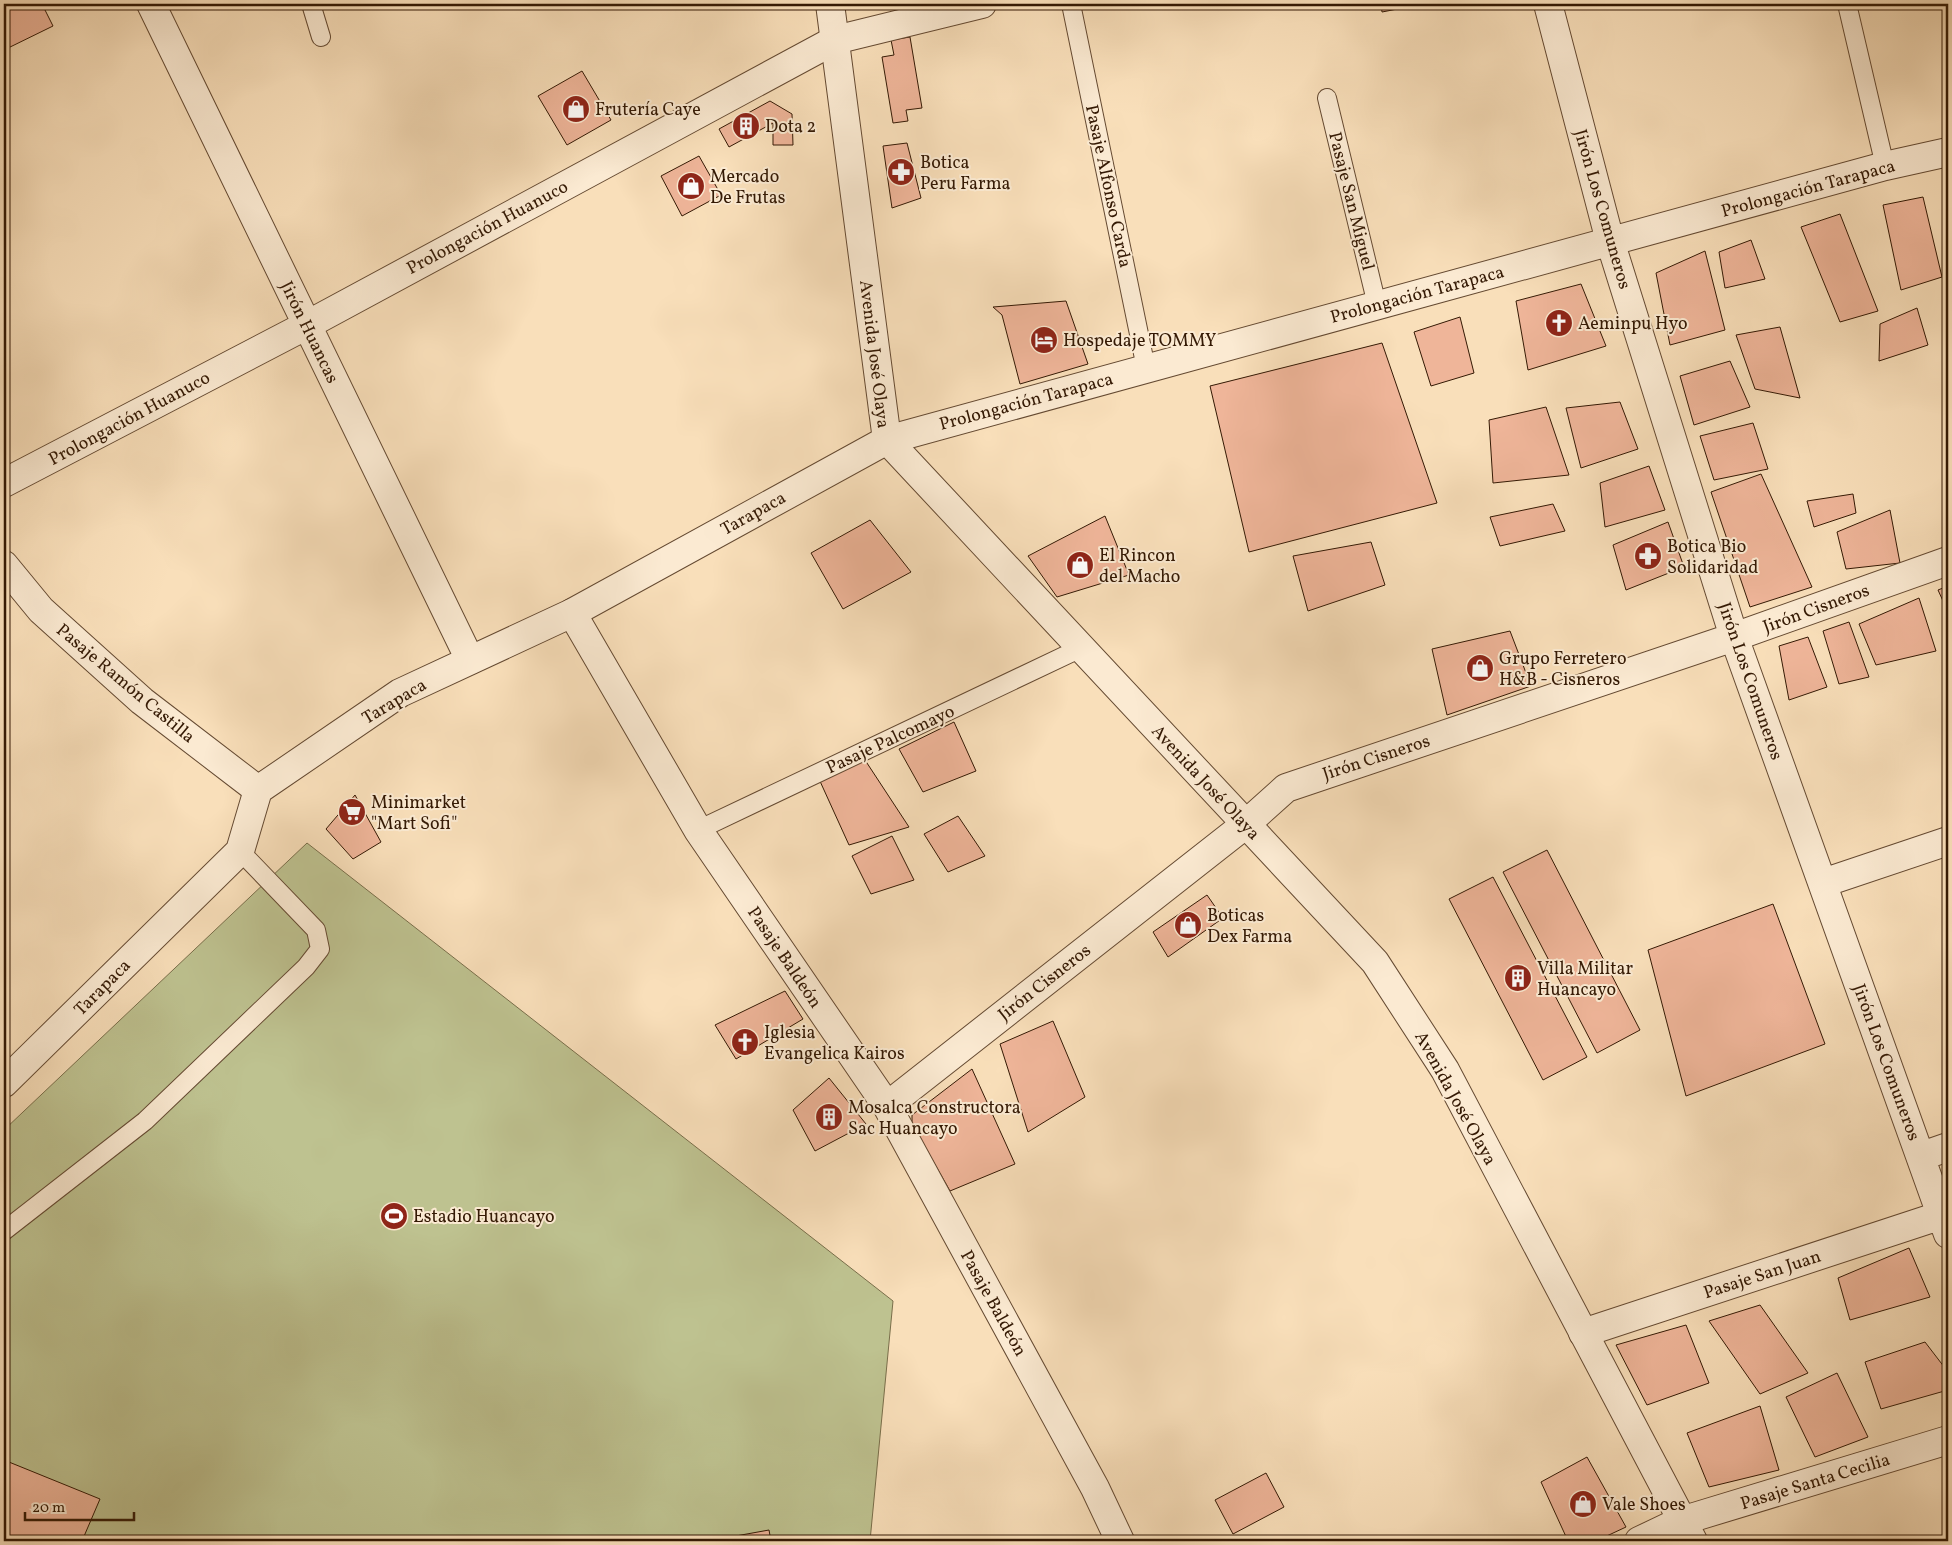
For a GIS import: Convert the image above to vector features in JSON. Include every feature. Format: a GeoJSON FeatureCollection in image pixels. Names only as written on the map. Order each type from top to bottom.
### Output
{"type":"FeatureCollection","features":[{"type":"Feature","properties":{"kind":"street","name":"Jirón Huancas"},"geometry":{"type":"LineString","coordinates":[[151,4],[470,660]]}},
{"type":"Feature","properties":{"kind":"street","name":"Avenida José Olaya"},"geometry":{"type":"LineString","coordinates":[[830,4],[887,440],[1375,962],[1445,1070],[1687,1531]]}},
{"type":"Feature","properties":{"kind":"street","name":"Prolongación Huanuco"},"geometry":{"type":"LineString","coordinates":[[4,483],[306,325],[835,40],[982,4]]}},
{"type":"Feature","properties":{"kind":"street","name":"Jirón Los Comuneros"},"geometry":{"type":"LineString","coordinates":[[1548,4],[1610,241],[1734,637],[1922,1156],[1945,1225]]}},
{"type":"Feature","properties":{"kind":"street","name":"Prolongación Tarapaca"},"geometry":{"type":"LineString","coordinates":[[887,440],[1885,166],[1948,152]]}},
{"type":"Feature","properties":{"kind":"street","name":"Tarapaca"},"geometry":{"type":"LineString","coordinates":[[4,1083],[240,851],[258,790],[400,693],[572,613],[887,440]]}},
{"type":"Feature","properties":{"kind":"street","name":"Jirón Cisneros"},"geometry":{"type":"LineString","coordinates":[[887,1106],[1246,824],[1286,788],[1734,637],[1948,561]]}},
{"type":"Feature","properties":{"kind":"street","name":"Pasaje Ramón Castilla"},"geometry":{"type":"LineString","coordinates":[[4,565],[41,610],[142,701],[258,790]]}},
{"type":"Feature","properties":{"kind":"street","name":"Pasaje Baldeón"},"geometry":{"type":"LineString","coordinates":[[572,613],[698,830],[887,1106],[1095,1488],[1120,1541]]}},
{"type":"Feature","properties":{"kind":"street"},"geometry":{"type":"LineString","coordinates":[[1822,883],[1948,841]]}},
{"type":"Feature","properties":{"kind":"street"},"geometry":{"type":"LineString","coordinates":[[1922,1156],[1948,1147]]}},
{"type":"Feature","properties":{"kind":"street","name":"Pasaje San Juan"},"geometry":{"type":"LineString","coordinates":[[1583,1334],[1945,1225]]}},
{"type":"Feature","properties":{"kind":"street","name":"Pasaje Santa Cecilia"},"geometry":{"type":"LineString","coordinates":[[1639,1541],[1687,1531],[1948,1440]]}},
{"type":"Feature","properties":{"kind":"lane"},"geometry":{"type":"LineString","coordinates":[[311,4],[321,36]]}},
{"type":"Feature","properties":{"kind":"lane","name":"Pasaje Alfonso Carda"},"geometry":{"type":"LineString","coordinates":[[1071,4],[1146,368]]}},
{"type":"Feature","properties":{"kind":"lane"},"geometry":{"type":"LineString","coordinates":[[1847,4],[1885,166]]}},
{"type":"Feature","properties":{"kind":"lane","name":"Pasaje San Miguel"},"geometry":{"type":"LineString","coordinates":[[1327,98],[1377,305]]}},
{"type":"Feature","properties":{"kind":"lane","name":"Pasaje Palcomayo"},"geometry":{"type":"LineString","coordinates":[[698,830],[1081,648]]}},
{"type":"Feature","properties":{"kind":"lane"},"geometry":{"type":"LineString","coordinates":[[4,1231],[145,1121],[306,967],[320,949],[316,930],[240,851]]}},
{"type":"Feature","properties":{"kind":"green space","name":"Estadio Huancayo"},"geometry":{"type":"Polygon","coordinates":[[[307,843],[893,1301],[870,1541],[4,1541],[4,1130],[307,843]]]}},
{"type":"Feature","properties":{"kind":"building"},"geometry":{"type":"Polygon","coordinates":[[[4,4],[42,4],[53,26],[4,50],[4,4]]]}},
{"type":"Feature","properties":{"kind":"building"},"geometry":{"type":"Polygon","coordinates":[[[1381,4],[1423,4],[1382,12],[1381,4]]]}},
{"type":"Feature","properties":{"kind":"building"},"geometry":{"type":"Polygon","coordinates":[[[910,37],[922,108],[906,110],[908,121],[893,123],[882,57],[894,55],[891,40],[910,37]]]}},
{"type":"Feature","properties":{"kind":"building"},"geometry":{"type":"Polygon","coordinates":[[[582,71],[611,120],[567,145],[538,96],[582,71]]]}},
{"type":"Feature","properties":{"kind":"building","name":"Dota 2"},"geometry":{"type":"Polygon","coordinates":[[[770,101],[792,114],[793,145],[773,145],[773,123],[729,147],[719,129],[770,101]]]}},
{"type":"Feature","properties":{"kind":"building","name":"Botica Peru Farma"},"geometry":{"type":"Polygon","coordinates":[[[907,143],[921,198],[892,208],[883,146],[907,143]]]}},
{"type":"Feature","properties":{"kind":"building","name":"Mercado De Frutas"},"geometry":{"type":"Polygon","coordinates":[[[699,156],[721,195],[682,216],[661,176],[699,156]]]}},
{"type":"Feature","properties":{"kind":"building"},"geometry":{"type":"Polygon","coordinates":[[[1923,197],[1942,277],[1901,290],[1883,205],[1923,197]]]}},
{"type":"Feature","properties":{"kind":"building"},"geometry":{"type":"Polygon","coordinates":[[[1840,214],[1878,311],[1840,322],[1801,227],[1840,214]]]}},
{"type":"Feature","properties":{"kind":"building"},"geometry":{"type":"Polygon","coordinates":[[[1751,240],[1765,279],[1725,288],[1719,252],[1751,240]]]}},
{"type":"Feature","properties":{"kind":"building"},"geometry":{"type":"Polygon","coordinates":[[[1705,251],[1725,330],[1670,345],[1656,273],[1705,251]]]}},
{"type":"Feature","properties":{"kind":"building","name":"Aeminpu Hyo"},"geometry":{"type":"Polygon","coordinates":[[[1581,284],[1606,346],[1528,370],[1516,301],[1581,284]]]}},
{"type":"Feature","properties":{"kind":"building","name":"Hospedaje TOMMY"},"geometry":{"type":"Polygon","coordinates":[[[1066,301],[1088,364],[1020,384],[1002,315],[993,307],[1066,301]]]}},
{"type":"Feature","properties":{"kind":"building"},"geometry":{"type":"Polygon","coordinates":[[[1917,308],[1928,345],[1879,361],[1880,324],[1917,308]]]}},
{"type":"Feature","properties":{"kind":"building"},"geometry":{"type":"Polygon","coordinates":[[[1460,317],[1474,373],[1431,386],[1414,332],[1460,317]]]}},
{"type":"Feature","properties":{"kind":"building"},"geometry":{"type":"Polygon","coordinates":[[[1780,327],[1800,398],[1755,389],[1736,335],[1780,327]]]}},
{"type":"Feature","properties":{"kind":"building"},"geometry":{"type":"Polygon","coordinates":[[[1382,343],[1437,503],[1249,552],[1210,386],[1382,343]]]}},
{"type":"Feature","properties":{"kind":"building"},"geometry":{"type":"Polygon","coordinates":[[[1730,361],[1750,407],[1694,425],[1680,376],[1730,361]]]}},
{"type":"Feature","properties":{"kind":"building"},"geometry":{"type":"Polygon","coordinates":[[[1620,402],[1638,449],[1581,468],[1566,408],[1620,402]]]}},
{"type":"Feature","properties":{"kind":"building"},"geometry":{"type":"Polygon","coordinates":[[[1546,407],[1569,475],[1493,483],[1489,420],[1546,407]]]}},
{"type":"Feature","properties":{"kind":"building"},"geometry":{"type":"Polygon","coordinates":[[[1753,423],[1768,469],[1714,480],[1700,436],[1753,423]]]}},
{"type":"Feature","properties":{"kind":"building"},"geometry":{"type":"Polygon","coordinates":[[[1649,466],[1665,510],[1605,527],[1600,483],[1649,466]]]}},
{"type":"Feature","properties":{"kind":"building"},"geometry":{"type":"Polygon","coordinates":[[[1761,474],[1812,587],[1750,607],[1711,492],[1761,474]]]}},
{"type":"Feature","properties":{"kind":"building"},"geometry":{"type":"Polygon","coordinates":[[[1853,494],[1856,513],[1814,527],[1807,501],[1853,494]]]}},
{"type":"Feature","properties":{"kind":"building"},"geometry":{"type":"Polygon","coordinates":[[[1553,504],[1565,531],[1500,546],[1490,517],[1553,504]]]}},
{"type":"Feature","properties":{"kind":"building"},"geometry":{"type":"Polygon","coordinates":[[[1890,510],[1900,563],[1846,569],[1837,532],[1890,510]]]}},
{"type":"Feature","properties":{"kind":"building","name":"El Rincon del Macho"},"geometry":{"type":"Polygon","coordinates":[[[1105,516],[1129,575],[1057,597],[1028,556],[1105,516]]]}},
{"type":"Feature","properties":{"kind":"building"},"geometry":{"type":"Polygon","coordinates":[[[870,520],[911,572],[843,609],[811,553],[870,520]]]}},
{"type":"Feature","properties":{"kind":"building","name":"Botica Bio Solidaridad"},"geometry":{"type":"Polygon","coordinates":[[[1668,522],[1684,567],[1626,590],[1613,545],[1668,522]]]}},
{"type":"Feature","properties":{"kind":"building"},"geometry":{"type":"Polygon","coordinates":[[[1371,542],[1385,585],[1308,611],[1293,556],[1371,542]]]}},
{"type":"Feature","properties":{"kind":"building"},"geometry":{"type":"Polygon","coordinates":[[[1948,586],[1948,612],[1938,590],[1948,586]]]}},
{"type":"Feature","properties":{"kind":"building"},"geometry":{"type":"Polygon","coordinates":[[[1919,598],[1936,651],[1876,665],[1859,624],[1919,598]]]}},
{"type":"Feature","properties":{"kind":"building"},"geometry":{"type":"Polygon","coordinates":[[[1849,622],[1869,677],[1839,684],[1823,631],[1849,622]]]}},
{"type":"Feature","properties":{"kind":"building","name":"Grupo Ferretero H&B - Cisneros"},"geometry":{"type":"Polygon","coordinates":[[[1510,631],[1531,686],[1447,715],[1432,649],[1510,631]]]}},
{"type":"Feature","properties":{"kind":"building"},"geometry":{"type":"Polygon","coordinates":[[[1808,637],[1827,687],[1789,700],[1779,646],[1808,637]]]}},
{"type":"Feature","properties":{"kind":"building"},"geometry":{"type":"Polygon","coordinates":[[[954,722],[976,771],[923,792],[899,749],[954,722]]]}},
{"type":"Feature","properties":{"kind":"building"},"geometry":{"type":"Polygon","coordinates":[[[865,760],[909,827],[849,845],[819,779],[865,760]]]}},
{"type":"Feature","properties":{"kind":"building","name":"Minimarket \"Mart Sofi\""},"geometry":{"type":"Polygon","coordinates":[[[355,795],[381,842],[353,859],[326,829],[355,795]]]}},
{"type":"Feature","properties":{"kind":"building"},"geometry":{"type":"Polygon","coordinates":[[[958,816],[985,856],[948,872],[924,834],[958,816]]]}},
{"type":"Feature","properties":{"kind":"building"},"geometry":{"type":"Polygon","coordinates":[[[892,836],[914,880],[871,894],[852,856],[892,836]]]}},
{"type":"Feature","properties":{"kind":"building","name":"Villa Militar Huancayo"},"geometry":{"type":"Polygon","coordinates":[[[1547,850],[1640,1030],[1597,1053],[1503,872],[1547,850]]]}},
{"type":"Feature","properties":{"kind":"building","name":"Villa Militar Huancayo"},"geometry":{"type":"Polygon","coordinates":[[[1493,877],[1587,1057],[1543,1080],[1449,899],[1493,877]]]}},
{"type":"Feature","properties":{"kind":"building","name":"Boticas Dex Farma"},"geometry":{"type":"Polygon","coordinates":[[[1207,895],[1223,918],[1168,957],[1153,932],[1207,895]]]}},
{"type":"Feature","properties":{"kind":"building"},"geometry":{"type":"Polygon","coordinates":[[[1773,904],[1825,1044],[1686,1096],[1648,950],[1773,904]]]}},
{"type":"Feature","properties":{"kind":"building","name":"Iglesia Evangelica Kairos"},"geometry":{"type":"Polygon","coordinates":[[[785,991],[803,1019],[736,1059],[715,1025],[785,991]]]}},
{"type":"Feature","properties":{"kind":"building"},"geometry":{"type":"Polygon","coordinates":[[[1053,1021],[1085,1097],[1028,1132],[1000,1044],[1053,1021]]]}},
{"type":"Feature","properties":{"kind":"building"},"geometry":{"type":"Polygon","coordinates":[[[972,1069],[1015,1164],[950,1191],[912,1124],[912,1115],[972,1069]]]}},
{"type":"Feature","properties":{"kind":"building","name":"Mosalca Constructora Sac Huancayo"},"geometry":{"type":"Polygon","coordinates":[[[829,1078],[866,1124],[815,1151],[793,1110],[829,1078]]]}},
{"type":"Feature","properties":{"kind":"building"},"geometry":{"type":"Polygon","coordinates":[[[1909,1248],[1930,1297],[1850,1320],[1838,1278],[1909,1248]]]}},
{"type":"Feature","properties":{"kind":"building"},"geometry":{"type":"Polygon","coordinates":[[[1760,1305],[1808,1373],[1760,1394],[1709,1321],[1760,1305]]]}},
{"type":"Feature","properties":{"kind":"building"},"geometry":{"type":"Polygon","coordinates":[[[1686,1325],[1709,1383],[1647,1405],[1616,1345],[1686,1325]]]}},
{"type":"Feature","properties":{"kind":"building"},"geometry":{"type":"Polygon","coordinates":[[[1925,1342],[1948,1372],[1948,1390],[1881,1409],[1865,1362],[1925,1342]]]}},
{"type":"Feature","properties":{"kind":"building"},"geometry":{"type":"Polygon","coordinates":[[[1837,1373],[1868,1437],[1815,1457],[1786,1397],[1837,1373]]]}},
{"type":"Feature","properties":{"kind":"building"},"geometry":{"type":"Polygon","coordinates":[[[1760,1406],[1779,1470],[1709,1487],[1687,1433],[1760,1406]]]}},
{"type":"Feature","properties":{"kind":"building","name":"Vale Shoes"},"geometry":{"type":"Polygon","coordinates":[[[1587,1457],[1626,1527],[1596,1541],[1568,1541],[1541,1482],[1587,1457]]]}},
{"type":"Feature","properties":{"kind":"building"},"geometry":{"type":"Polygon","coordinates":[[[4,1460],[100,1499],[82,1541],[4,1541],[4,1460]]]}},
{"type":"Feature","properties":{"kind":"building"},"geometry":{"type":"Polygon","coordinates":[[[1266,1473],[1284,1507],[1233,1534],[1215,1500],[1266,1473]]]}},
{"type":"Feature","properties":{"kind":"building"},"geometry":{"type":"Polygon","coordinates":[[[769,1530],[771,1541],[708,1541],[769,1530]]]}},
{"type":"Feature","properties":{"kind":"place","name":"Frutería Caye"},"geometry":{"type":"Point","coordinates":[576,109]}},
{"type":"Feature","properties":{"kind":"place","name":"Dota 2"},"geometry":{"type":"Point","coordinates":[746,126]}},
{"type":"Feature","properties":{"kind":"place","name":"Botica Peru Farma"},"geometry":{"type":"Point","coordinates":[901,172]}},
{"type":"Feature","properties":{"kind":"place","name":"Mercado De Frutas"},"geometry":{"type":"Point","coordinates":[691,186]}},
{"type":"Feature","properties":{"kind":"place","name":"Aeminpu Hyo"},"geometry":{"type":"Point","coordinates":[1559,323]}},
{"type":"Feature","properties":{"kind":"place","name":"Hospedaje TOMMY"},"geometry":{"type":"Point","coordinates":[1044,340]}},
{"type":"Feature","properties":{"kind":"place","name":"Botica Bio Solidaridad"},"geometry":{"type":"Point","coordinates":[1648,556]}},
{"type":"Feature","properties":{"kind":"place","name":"El Rincon del Macho"},"geometry":{"type":"Point","coordinates":[1080,565]}},
{"type":"Feature","properties":{"kind":"place","name":"Grupo Ferretero H&B - Cisneros"},"geometry":{"type":"Point","coordinates":[1480,668]}},
{"type":"Feature","properties":{"kind":"place","name":"Minimarket \"Mart Sofi\""},"geometry":{"type":"Point","coordinates":[352,812]}},
{"type":"Feature","properties":{"kind":"place","name":"Boticas Dex Farma"},"geometry":{"type":"Point","coordinates":[1188,925]}},
{"type":"Feature","properties":{"kind":"place","name":"Villa Militar Huancayo"},"geometry":{"type":"Point","coordinates":[1518,978]}},
{"type":"Feature","properties":{"kind":"place","name":"Iglesia Evangelica Kairos"},"geometry":{"type":"Point","coordinates":[745,1042]}},
{"type":"Feature","properties":{"kind":"place","name":"Mosalca Constructora Sac Huancayo"},"geometry":{"type":"Point","coordinates":[829,1117]}},
{"type":"Feature","properties":{"kind":"place","name":"Estadio Huancayo"},"geometry":{"type":"Point","coordinates":[394,1216]}},
{"type":"Feature","properties":{"kind":"place","name":"Vale Shoes"},"geometry":{"type":"Point","coordinates":[1583,1504]}}]}
